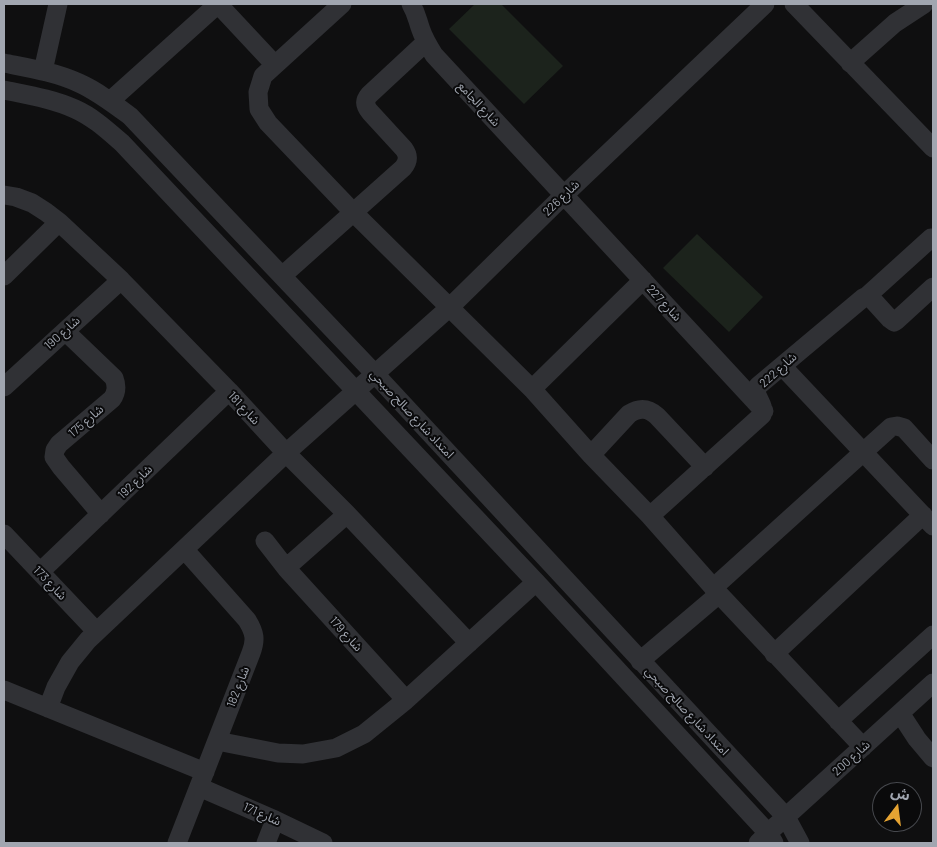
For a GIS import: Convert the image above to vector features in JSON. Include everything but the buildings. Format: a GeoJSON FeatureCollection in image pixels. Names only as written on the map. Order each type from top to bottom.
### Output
{"type":"FeatureCollection","features":[{"type":"Feature","properties":{"kind":"street"},"geometry":{"type":"LineString","coordinates":[[43,71],[58,4]]}},
{"type":"Feature","properties":{"kind":"street"},"geometry":{"type":"LineString","coordinates":[[110,101],[218,4],[275,65]]}},
{"type":"Feature","properties":{"kind":"street"},"geometry":{"type":"LineString","coordinates":[[342,4],[263,76],[258,92],[259,109],[268,123],[353,212],[532,389],[774,654],[863,747]]}},
{"type":"Feature","properties":{"kind":"street","name":"شارع 226"},"geometry":{"type":"LineString","coordinates":[[48,708],[56,687],[70,662],[96,631],[286,453],[450,307],[563,196],[765,4]]}},
{"type":"Feature","properties":{"kind":"street"},"geometry":{"type":"LineString","coordinates":[[794,4],[933,148]]}},
{"type":"Feature","properties":{"kind":"street"},"geometry":{"type":"LineString","coordinates":[[850,63],[896,23],[924,4]]}},
{"type":"Feature","properties":{"kind":"street"},"geometry":{"type":"LineString","coordinates":[[928,4],[933,9]]}},
{"type":"Feature","properties":{"kind":"street","name":"شارع الجامع"},"geometry":{"type":"LineString","coordinates":[[420,8],[420,29],[434,55],[563,196]]}},
{"type":"Feature","properties":{"kind":"street"},"geometry":{"type":"LineString","coordinates":[[282,276],[406,164],[408,159],[407,153],[366,108],[365,103],[369,94],[426,42]]}},
{"type":"Feature","properties":{"kind":"street","name":"امتداد شارع صالح صبحي"},"geometry":{"type":"LineString","coordinates":[[4,63],[43,71],[79,83],[110,101],[130,116],[375,374],[786,817],[800,843]]}},
{"type":"Feature","properties":{"kind":"street","name":"امتداد شارع صالح صبحي"},"geometry":{"type":"LineString","coordinates":[[4,90],[50,100],[75,109],[94,120],[122,143],[536,582],[767,840]]}},
{"type":"Feature","properties":{"kind":"street","name":"شارع 181"},"geometry":{"type":"LineString","coordinates":[[4,195],[32,203],[59,222],[122,280],[469,643]]}},
{"type":"Feature","properties":{"kind":"street","name":"شارع 227"},"geometry":{"type":"LineString","coordinates":[[563,196],[764,411]]}},
{"type":"Feature","properties":{"kind":"street"},"geometry":{"type":"LineString","coordinates":[[4,276],[59,222]]}},
{"type":"Feature","properties":{"kind":"street","name":"شارع 222"},"geometry":{"type":"LineString","coordinates":[[764,411],[757,395],[758,386],[867,296],[931,238]]}},
{"type":"Feature","properties":{"kind":"street","name":"شارع 190"},"geometry":{"type":"LineString","coordinates":[[4,387],[122,280]]}},
{"type":"Feature","properties":{"kind":"street"},"geometry":{"type":"LineString","coordinates":[[532,389],[643,280]]}},
{"type":"Feature","properties":{"kind":"street"},"geometry":{"type":"LineString","coordinates":[[867,296],[894,322],[933,287]]}},
{"type":"Feature","properties":{"kind":"street","name":"شارع 175"},"geometry":{"type":"LineString","coordinates":[[65,331],[114,378],[116,385],[115,394],[112,399],[59,444],[55,450],[54,457],[61,468],[101,514]]}},
{"type":"Feature","properties":{"kind":"street"},"geometry":{"type":"LineString","coordinates":[[774,654],[928,520],[782,366]]}},
{"type":"Feature","properties":{"kind":"street","name":"شارع 192"},"geometry":{"type":"LineString","coordinates":[[40,572],[229,391]]}},
{"type":"Feature","properties":{"kind":"street"},"geometry":{"type":"LineString","coordinates":[[591,455],[629,414],[644,408],[657,416],[705,467]]}},
{"type":"Feature","properties":{"kind":"street"},"geometry":{"type":"LineString","coordinates":[[650,516],[762,415],[764,411]]}},
{"type":"Feature","properties":{"kind":"street"},"geometry":{"type":"LineString","coordinates":[[640,661],[863,451],[891,427],[898,426],[904,428],[933,460]]}},
{"type":"Feature","properties":{"kind":"street"},"geometry":{"type":"LineString","coordinates":[[286,568],[347,514]]}},
{"type":"Feature","properties":{"kind":"street","name":"شارع 173"},"geometry":{"type":"LineString","coordinates":[[4,534],[96,631]]}},
{"type":"Feature","properties":{"kind":"street","name":"شارع 179"},"geometry":{"type":"LineString","coordinates":[[265,541],[286,568],[406,700]]}},
{"type":"Feature","properties":{"kind":"street","name":"شارع 182"},"geometry":{"type":"LineString","coordinates":[[177,843],[254,645],[252,628],[247,620],[184,549]]}},
{"type":"Feature","properties":{"kind":"street"},"geometry":{"type":"LineString","coordinates":[[217,741],[278,753],[303,754],[336,748],[364,734],[406,700],[536,582]]}},
{"type":"Feature","properties":{"kind":"street"},"geometry":{"type":"LineString","coordinates":[[838,720],[933,635]]}},
{"type":"Feature","properties":{"kind":"street","name":"شارع 200"},"geometry":{"type":"LineString","coordinates":[[767,840],[786,817],[933,683]]}},
{"type":"Feature","properties":{"kind":"street","name":"شارع 171"},"geometry":{"type":"LineString","coordinates":[[4,690],[48,708],[202,779],[276,820],[324,843]]}},
{"type":"Feature","properties":{"kind":"street"},"geometry":{"type":"LineString","coordinates":[[900,713],[916,739],[933,758]]}},
{"type":"Feature","properties":{"kind":"street"},"geometry":{"type":"LineString","coordinates":[[266,843],[276,820]]}},
{"type":"Feature","properties":{"kind":"shaded area"},"geometry":{"type":"Polygon","coordinates":[[[475,4],[501,4],[563,66],[524,104],[449,29],[475,4]]]}},
{"type":"Feature","properties":{"kind":"shaded area"},"geometry":{"type":"Polygon","coordinates":[[[697,234],[763,297],[729,332],[663,268],[697,234]]]}}]}
